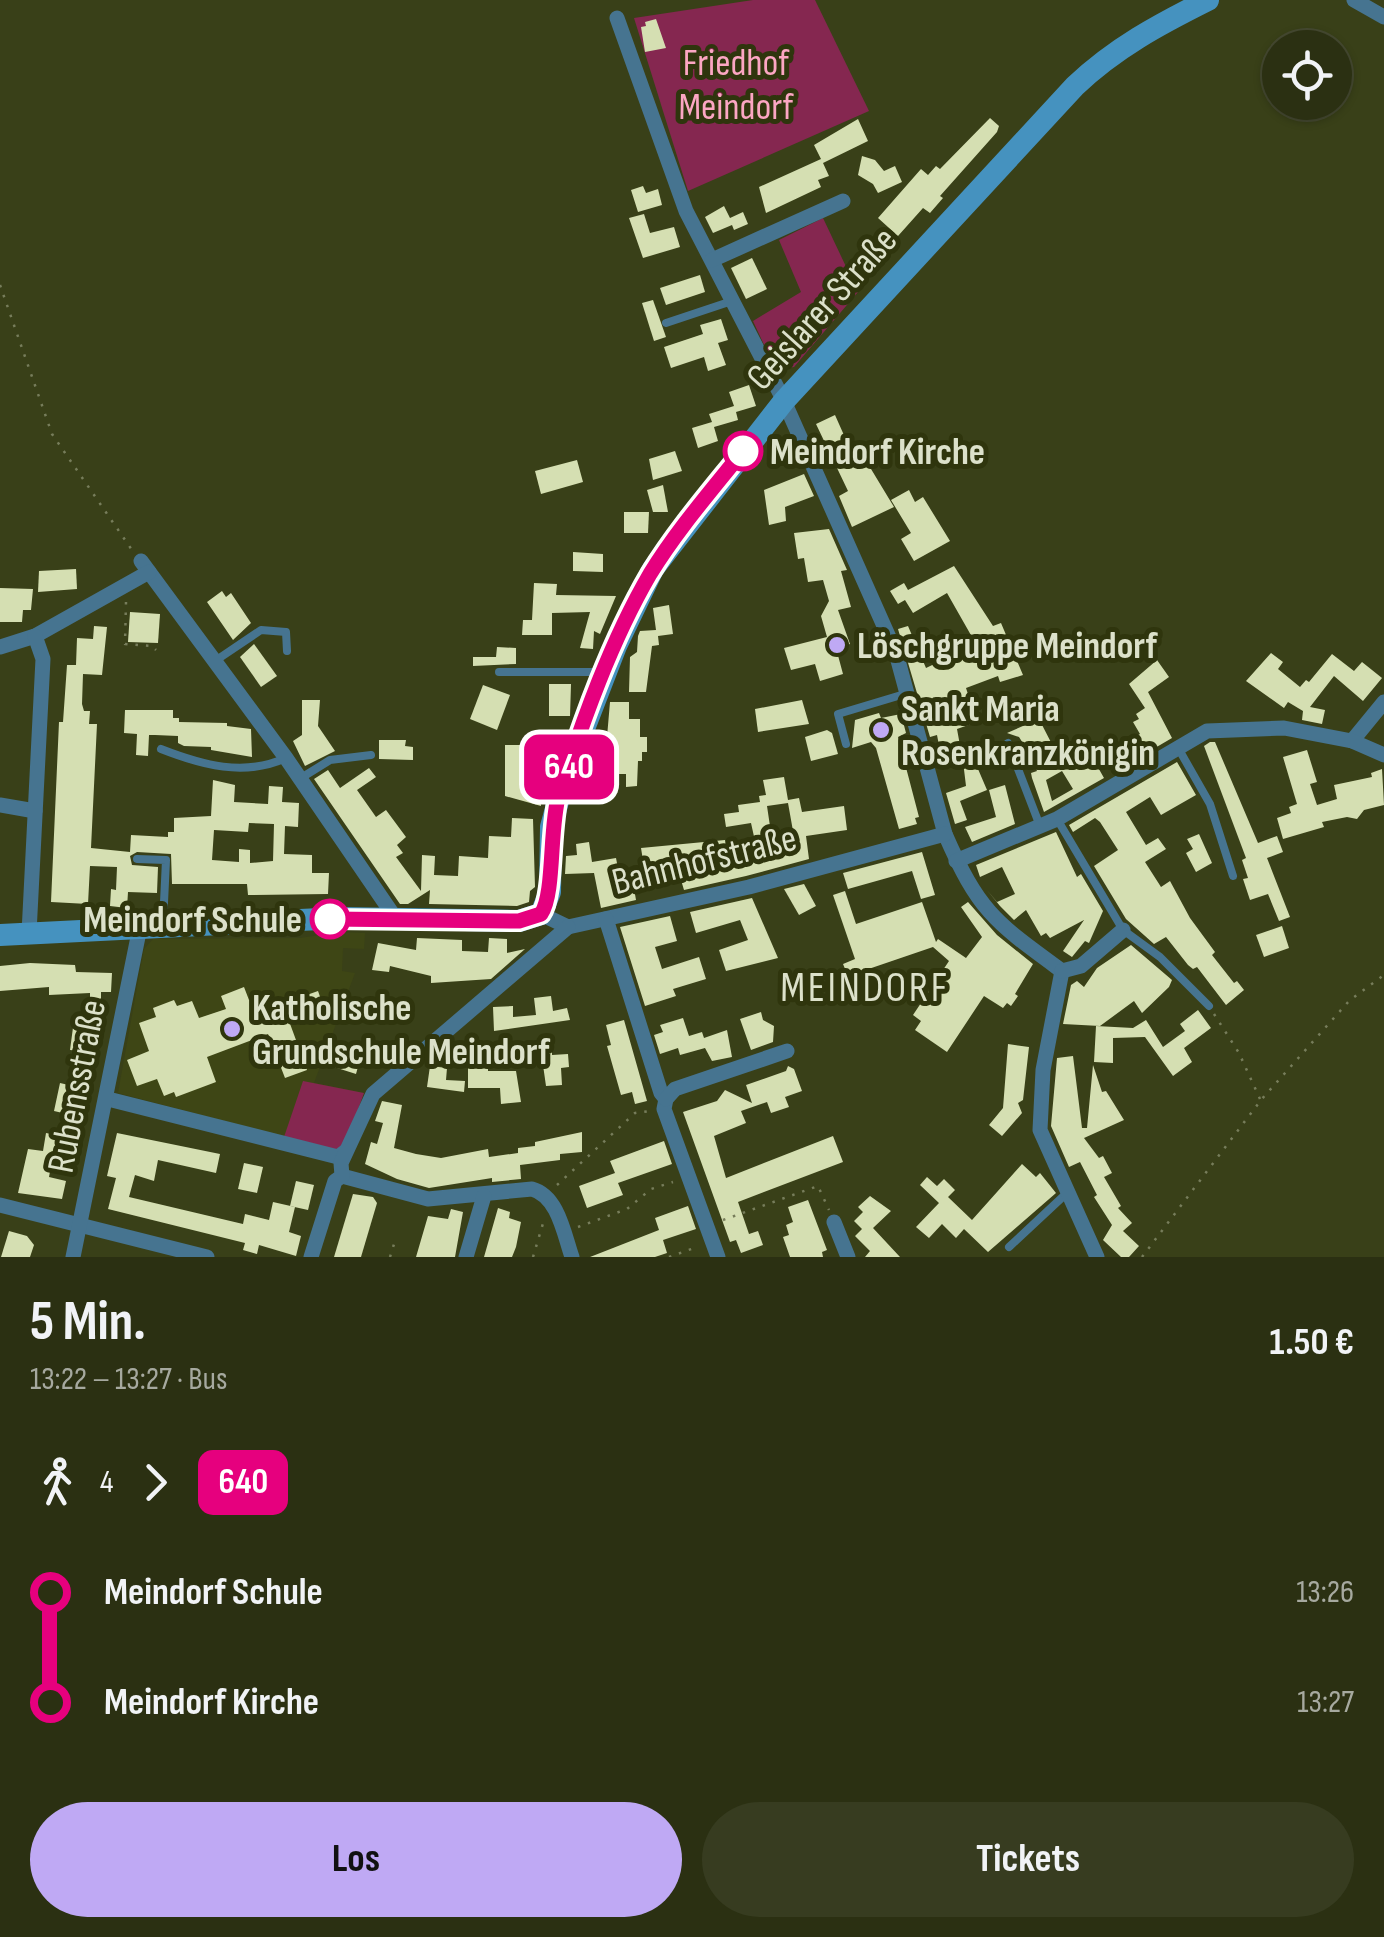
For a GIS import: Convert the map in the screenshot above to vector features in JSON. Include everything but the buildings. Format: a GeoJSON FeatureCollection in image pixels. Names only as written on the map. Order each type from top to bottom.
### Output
{"type":"FeatureCollection","features":[{"type":"Feature","properties":{"kind":"main road","name":"Geislarer Straße"},"geometry":{"type":"LineString","coordinates":[[541,914],[550,892],[550,848],[557,801],[605,672],[653,569],[784,401],[1074,86],[1106,56],[1136,36],[1208,0]]}},
{"type":"Feature","properties":{"kind":"main road"},"geometry":{"type":"LineString","coordinates":[[0,934],[396,919],[519,921],[541,914]]}},
{"type":"Feature","properties":{"kind":"street"},"geometry":{"type":"LineString","coordinates":[[1354,0],[1384,17]]}},
{"type":"Feature","properties":{"kind":"street"},"geometry":{"type":"LineString","coordinates":[[617,18],[686,211],[784,401],[880,616],[908,693],[945,834],[956,861],[972,894],[996,923],[1062,971]]}},
{"type":"Feature","properties":{"kind":"street"},"geometry":{"type":"LineString","coordinates":[[712,260],[843,201]]}},
{"type":"Feature","properties":{"kind":"street"},"geometry":{"type":"LineString","coordinates":[[0,647],[36,636],[127,585],[145,567],[286,758],[396,919]]}},
{"type":"Feature","properties":{"kind":"street"},"geometry":{"type":"LineString","coordinates":[[29,932],[43,658],[36,636]]}},
{"type":"Feature","properties":{"kind":"street"},"geometry":{"type":"LineString","coordinates":[[1352,741],[1384,702]]}},
{"type":"Feature","properties":{"kind":"street"},"geometry":{"type":"LineString","coordinates":[[956,861],[1057,819],[1207,731],[1284,728],[1352,741],[1384,755]]}},
{"type":"Feature","properties":{"kind":"street"},"geometry":{"type":"LineString","coordinates":[[0,805],[34,811]]}},
{"type":"Feature","properties":{"kind":"street","name":"Bahnhofstraße"},"geometry":{"type":"LineString","coordinates":[[541,914],[568,927],[749,887],[945,834]]}},
{"type":"Feature","properties":{"kind":"street"},"geometry":{"type":"LineString","coordinates":[[606,919],[712,1241]]}},
{"type":"Feature","properties":{"kind":"street","name":"Rubensstraße"},"geometry":{"type":"LineString","coordinates":[[73,1257],[151,926]]}},
{"type":"Feature","properties":{"kind":"street"},"geometry":{"type":"LineString","coordinates":[[342,1176],[341,1163],[373,1094],[568,927]]}},
{"type":"Feature","properties":{"kind":"street"},"geometry":{"type":"LineString","coordinates":[[1062,971],[1081,966],[1123,930]]}},
{"type":"Feature","properties":{"kind":"street"},"geometry":{"type":"LineString","coordinates":[[1062,971],[1043,1070],[1040,1130],[1097,1257]]}},
{"type":"Feature","properties":{"kind":"street"},"geometry":{"type":"LineString","coordinates":[[665,1104],[675,1089],[787,1051]]}},
{"type":"Feature","properties":{"kind":"street"},"geometry":{"type":"LineString","coordinates":[[108,1098],[338,1156],[346,1151]]}},
{"type":"Feature","properties":{"kind":"street"},"geometry":{"type":"LineString","coordinates":[[311,1257],[334,1181],[342,1176],[428,1199],[532,1190],[546,1196],[572,1257]]}},
{"type":"Feature","properties":{"kind":"street"},"geometry":{"type":"LineString","coordinates":[[466,1257],[484,1196]]}},
{"type":"Feature","properties":{"kind":"street"},"geometry":{"type":"LineString","coordinates":[[0,1205],[207,1257]]}},
{"type":"Feature","properties":{"kind":"street"},"geometry":{"type":"LineString","coordinates":[[834,1222],[848,1257]]}},
{"type":"Feature","properties":{"kind":"lane"},"geometry":{"type":"LineString","coordinates":[[666,323],[732,300]]}},
{"type":"Feature","properties":{"kind":"lane"},"geometry":{"type":"LineString","coordinates":[[215,662],[261,630],[286,632],[287,651]]}},
{"type":"Feature","properties":{"kind":"lane"},"geometry":{"type":"LineString","coordinates":[[500,672],[605,672]]}},
{"type":"Feature","properties":{"kind":"lane"},"geometry":{"type":"LineString","coordinates":[[846,744],[838,714],[908,693]]}},
{"type":"Feature","properties":{"kind":"lane"},"geometry":{"type":"LineString","coordinates":[[1008,743],[1040,826]]}},
{"type":"Feature","properties":{"kind":"lane"},"geometry":{"type":"LineString","coordinates":[[1177,746],[1210,804],[1233,876]]}},
{"type":"Feature","properties":{"kind":"lane"},"geometry":{"type":"LineString","coordinates":[[162,749],[205,766],[265,767],[286,758]]}},
{"type":"Feature","properties":{"kind":"lane"},"geometry":{"type":"LineString","coordinates":[[300,779],[330,760],[371,755]]}},
{"type":"Feature","properties":{"kind":"lane"},"geometry":{"type":"LineString","coordinates":[[1057,819],[1123,930],[1160,957],[1209,1006]]}},
{"type":"Feature","properties":{"kind":"lane"},"geometry":{"type":"LineString","coordinates":[[138,858],[166,860],[151,926]]}},
{"type":"Feature","properties":{"kind":"lane"},"geometry":{"type":"LineString","coordinates":[[1008,1247],[1068,1192]]}},
{"type":"Feature","properties":{"kind":"path"},"geometry":{"type":"LineString","coordinates":[[0,285],[52,434],[145,567]]}},
{"type":"Feature","properties":{"kind":"path"},"geometry":{"type":"LineString","coordinates":[[127,585],[125,644],[152,646],[156,650]]}},
{"type":"Feature","properties":{"kind":"path"},"geometry":{"type":"LineString","coordinates":[[1142,1257],[1261,1100],[1349,1001],[1384,975]]}},
{"type":"Feature","properties":{"kind":"path"},"geometry":{"type":"LineString","coordinates":[[1209,1006],[1239,1053],[1249,1083],[1261,1100]]}},
{"type":"Feature","properties":{"kind":"path"},"geometry":{"type":"LineString","coordinates":[[533,1257],[546,1196],[635,1112],[665,1104]]}},
{"type":"Feature","properties":{"kind":"path"},"geometry":{"type":"LineString","coordinates":[[563,1232],[627,1209],[651,1189],[689,1176]]}},
{"type":"Feature","properties":{"kind":"path"},"geometry":{"type":"LineString","coordinates":[[669,1257],[712,1241],[818,1186],[834,1222]]}},
{"type":"Feature","properties":{"kind":"path"},"geometry":{"type":"LineString","coordinates":[[390,1257],[394,1244]]}},
{"type":"Feature","properties":{"kind":"shaded area","name":"Katholische Grundschule Meindorf"},"geometry":{"type":"Polygon","coordinates":[[[365,933],[364,949],[343,948],[342,971],[355,973],[314,1083],[364,1093],[334,1150],[118,1093],[144,949],[153,939],[300,938],[365,933]]]}},
{"type":"Feature","properties":{"kind":"green space","name":"Friedhof Meindorf"},"geometry":{"type":"Polygon","coordinates":[[[753,0],[815,0],[869,111],[688,191],[634,18],[753,0]]]}},
{"type":"Feature","properties":{"kind":"green space"},"geometry":{"type":"Polygon","coordinates":[[[823,218],[858,292],[794,367],[781,369],[771,360],[753,321],[801,292],[779,240],[823,218]]]}},
{"type":"Feature","properties":{"kind":"green space"},"geometry":{"type":"Polygon","coordinates":[[[303,1081],[364,1093],[345,1145],[334,1150],[284,1137],[303,1081]]]}},
{"type":"Feature","properties":{"kind":"bus line","name":"640"},"geometry":{"type":"LineString","coordinates":[[330,919],[519,921],[541,914],[548,905],[550,892],[551,828],[557,801],[634,603],[672,542],[743,451]]}},
{"type":"Feature","properties":{"kind":"place","name":"Meindorf Kirche"},"geometry":{"type":"Point","coordinates":[743,451]}},
{"type":"Feature","properties":{"kind":"place","name":"Löschgruppe Meindorf"},"geometry":{"type":"Point","coordinates":[837,645]}},
{"type":"Feature","properties":{"kind":"place","name":"Sankt Maria Rosenkranzkönigin"},"geometry":{"type":"Point","coordinates":[881,730]}},
{"type":"Feature","properties":{"kind":"place","name":"Meindorf Schule"},"geometry":{"type":"Point","coordinates":[330,919]}},
{"type":"Feature","properties":{"kind":"place","name":"Katholische Grundschule Meindorf"},"geometry":{"type":"Point","coordinates":[232,1029]}},
{"type":"Feature","properties":{"kind":"district","name":"MEINDORF"},"geometry":{"type":"Point","coordinates":[865,986]}}]}
